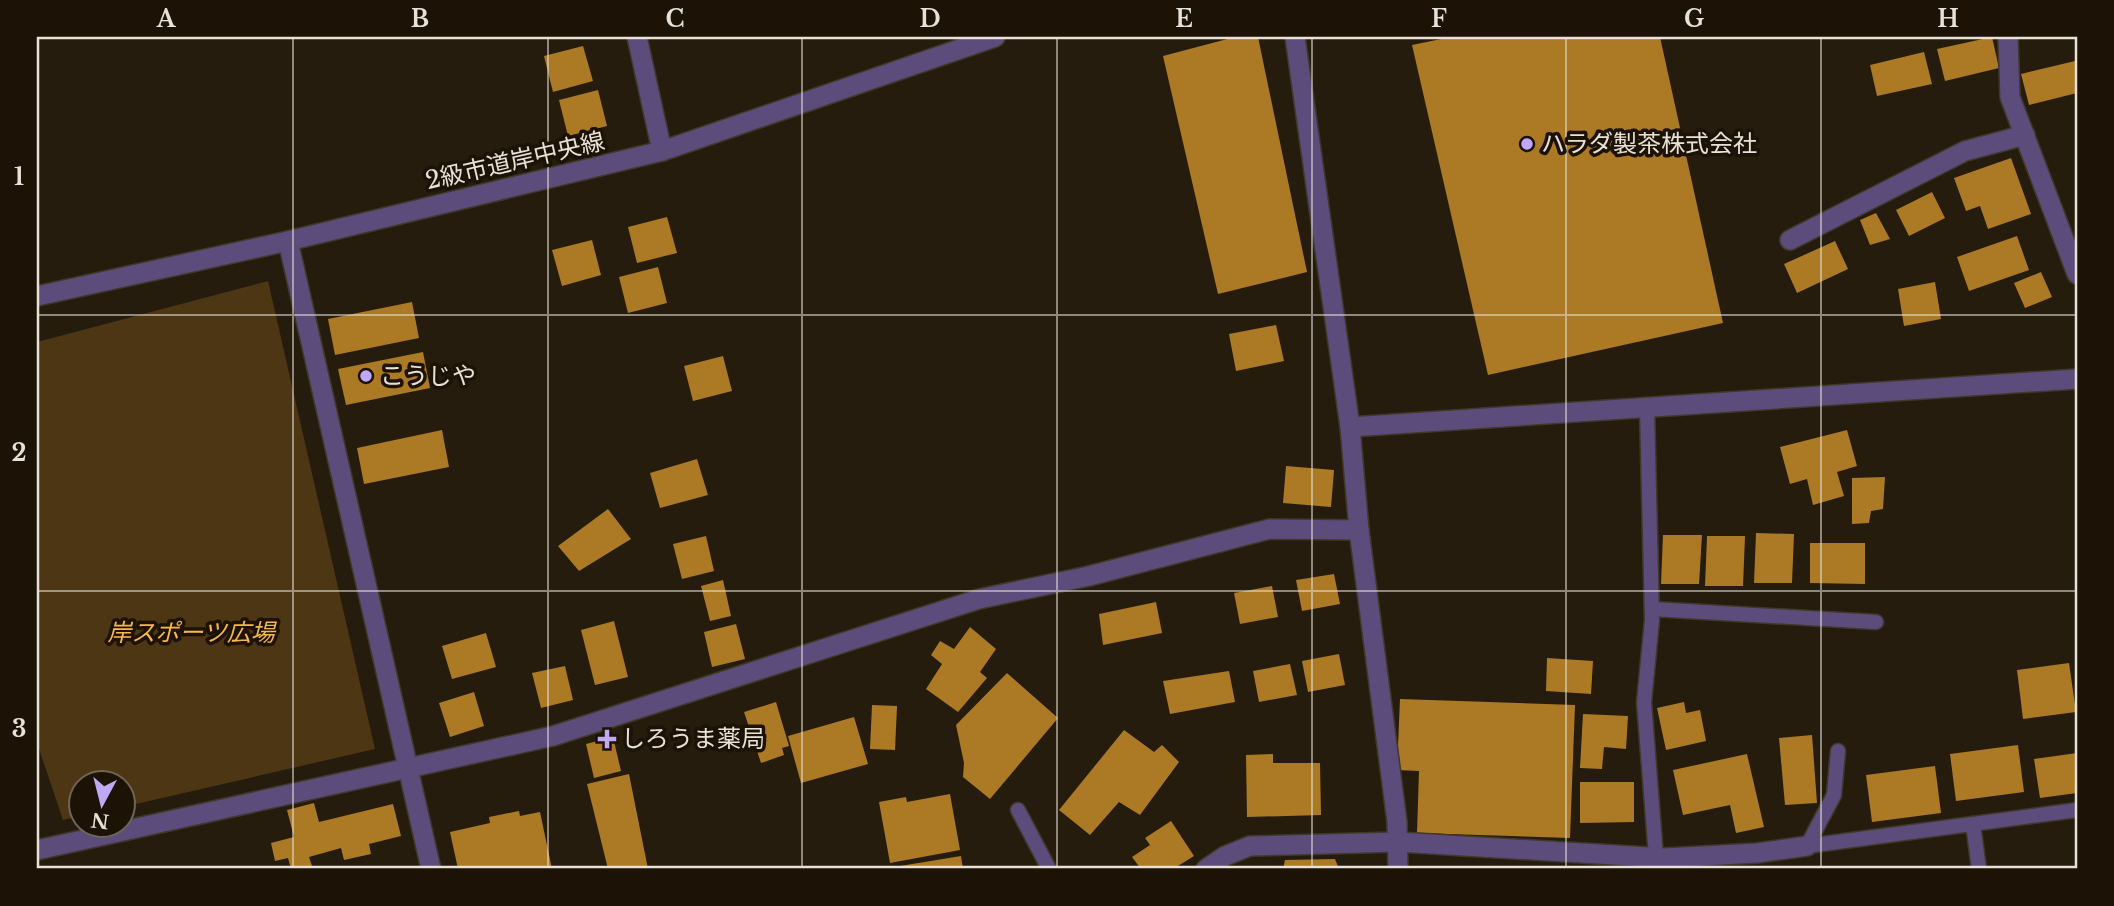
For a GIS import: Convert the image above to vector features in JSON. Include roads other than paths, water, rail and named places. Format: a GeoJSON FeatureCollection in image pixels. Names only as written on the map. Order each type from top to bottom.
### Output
{"type":"FeatureCollection","features":[{"type":"Feature","properties":{"kind":"street"},"geometry":{"type":"LineString","coordinates":[[637,37],[662,151]]}},
{"type":"Feature","properties":{"kind":"street","name":"2級市道岸中央線"},"geometry":{"type":"LineString","coordinates":[[37,296],[288,241],[662,151],[995,37]]}},
{"type":"Feature","properties":{"kind":"street"},"geometry":{"type":"LineString","coordinates":[[1295,37],[1350,427],[1359,530],[1397,821],[1398,869]]}},
{"type":"Feature","properties":{"kind":"street"},"geometry":{"type":"LineString","coordinates":[[2008,37],[2010,97],[2077,274]]}},
{"type":"Feature","properties":{"kind":"street"},"geometry":{"type":"LineString","coordinates":[[1790,240],[1965,151],[2025,135]]}},
{"type":"Feature","properties":{"kind":"street"},"geometry":{"type":"LineString","coordinates":[[288,241],[431,869]]}},
{"type":"Feature","properties":{"kind":"street"},"geometry":{"type":"LineString","coordinates":[[1350,427],[2077,379]]}},
{"type":"Feature","properties":{"kind":"street"},"geometry":{"type":"LineString","coordinates":[[37,850],[552,736],[979,599],[1089,576],[1270,529],[1359,530]]}},
{"type":"Feature","properties":{"kind":"street"},"geometry":{"type":"LineString","coordinates":[[1206,869],[1225,856],[1250,846],[1398,842],[1656,857],[1757,853],[1807,846]]}},
{"type":"Feature","properties":{"kind":"lane"},"geometry":{"type":"LineString","coordinates":[[1647,407],[1652,609],[1644,702],[1656,857]]}},
{"type":"Feature","properties":{"kind":"lane"},"geometry":{"type":"LineString","coordinates":[[1652,609],[1876,622]]}},
{"type":"Feature","properties":{"kind":"lane"},"geometry":{"type":"LineString","coordinates":[[1807,846],[1834,795],[1838,751]]}},
{"type":"Feature","properties":{"kind":"lane"},"geometry":{"type":"LineString","coordinates":[[1017,810],[1049,869]]}},
{"type":"Feature","properties":{"kind":"lane"},"geometry":{"type":"LineString","coordinates":[[1807,846],[2077,810]]}},
{"type":"Feature","properties":{"kind":"lane"},"geometry":{"type":"LineString","coordinates":[[1973,824],[1979,869]]}},
{"type":"Feature","properties":{"kind":"place","name":"ハラダ製茶株式会社"},"geometry":{"type":"Point","coordinates":[1527,144]}},
{"type":"Feature","properties":{"kind":"place","name":"こうじや"},"geometry":{"type":"Point","coordinates":[366,376]}},
{"type":"Feature","properties":{"kind":"place","name":"しろうま薬局"},"geometry":{"type":"Point","coordinates":[607,739]}},
{"type":"Feature","properties":{"kind":"park label","name":"岸スポーツ広場"},"geometry":{"type":"Point","coordinates":[191,633]}}]}
